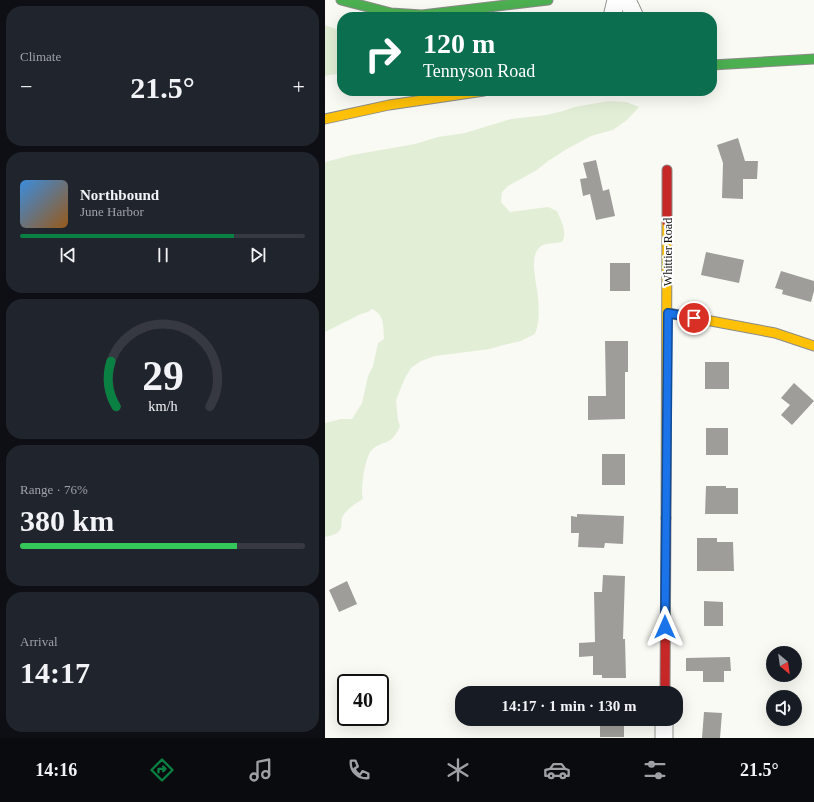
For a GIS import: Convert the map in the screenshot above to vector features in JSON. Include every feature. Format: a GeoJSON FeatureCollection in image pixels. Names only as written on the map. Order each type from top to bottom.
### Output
{"type":"FeatureCollection","features":[{"type":"Feature","properties":{"kind":"street"},"geometry":{"type":"LineString","coordinates":[[341,0],[387,12]]}},
{"type":"Feature","properties":{"kind":"street"},"geometry":{"type":"LineString","coordinates":[[453,12],[548,0]]}},
{"type":"Feature","properties":{"kind":"street"},"geometry":{"type":"LineString","coordinates":[[613,12],[616,0]]}},
{"type":"Feature","properties":{"kind":"street"},"geometry":{"type":"LineString","coordinates":[[627,0],[633,12]]}},
{"type":"Feature","properties":{"kind":"street"},"geometry":{"type":"LineString","coordinates":[[717,65],[814,60]]}},
{"type":"Feature","properties":{"kind":"street"},"geometry":{"type":"LineString","coordinates":[[325,119],[389,105],[450,96]]}},
{"type":"Feature","properties":{"kind":"street","name":"Whittier Road"},"geometry":{"type":"LineString","coordinates":[[665,686],[668,313],[667,170]]}},
{"type":"Feature","properties":{"kind":"street"},"geometry":{"type":"LineString","coordinates":[[668,313],[775,333],[800,340],[814,346]]}},
{"type":"Feature","properties":{"kind":"street"},"geometry":{"type":"LineString","coordinates":[[664,726],[664,738]]}},
{"type":"Feature","properties":{"kind":"green space"},"geometry":{"type":"Polygon","coordinates":[[[325,25],[337,29],[337,74],[325,76],[325,25]]]}},
{"type":"Feature","properties":{"kind":"green space"},"geometry":{"type":"Polygon","coordinates":[[[609,101],[626,102],[639,107],[627,120],[613,130],[591,136],[567,149],[537,170],[508,186],[502,192],[501,202],[510,212],[548,207],[557,211],[564,230],[564,238],[562,242],[541,246],[536,252],[534,258],[534,271],[539,311],[538,325],[535,334],[521,341],[490,349],[435,356],[421,361],[411,368],[396,400],[400,426],[397,433],[390,440],[375,447],[371,451],[367,460],[364,474],[362,489],[363,499],[346,512],[342,518],[339,532],[325,537],[325,423],[341,419],[352,419],[362,403],[378,343],[384,339],[383,321],[379,314],[372,309],[325,332],[325,162],[352,155],[415,144],[438,137],[465,133],[511,119],[546,115],[574,107],[609,101]]]}},
{"type":"Feature","properties":{"kind":"building"},"geometry":{"type":"Polygon","coordinates":[[[738,138],[745,161],[758,161],[757,179],[743,179],[743,199],[722,198],[723,163],[717,145],[738,138]]]}},
{"type":"Feature","properties":{"kind":"building"},"geometry":{"type":"Polygon","coordinates":[[[596,160],[603,191],[609,189],[615,216],[596,220],[590,194],[583,196],[580,179],[587,178],[583,163],[596,160]]]}},
{"type":"Feature","properties":{"kind":"building"},"geometry":{"type":"Polygon","coordinates":[[[706,252],[744,260],[739,283],[701,275],[706,252]]]}},
{"type":"Feature","properties":{"kind":"building"},"geometry":{"type":"Polygon","coordinates":[[[610,263],[630,263],[630,291],[610,291],[610,263]]]}},
{"type":"Feature","properties":{"kind":"building"},"geometry":{"type":"Polygon","coordinates":[[[781,271],[814,281],[814,291],[811,302],[782,294],[783,290],[775,288],[781,271]]]}},
{"type":"Feature","properties":{"kind":"building"},"geometry":{"type":"Polygon","coordinates":[[[605,341],[628,341],[628,372],[625,372],[625,419],[588,420],[588,396],[606,396],[605,341]]]}},
{"type":"Feature","properties":{"kind":"building"},"geometry":{"type":"Polygon","coordinates":[[[705,362],[729,362],[729,389],[705,389],[705,362]]]}},
{"type":"Feature","properties":{"kind":"building"},"geometry":{"type":"Polygon","coordinates":[[[794,383],[814,401],[792,425],[781,415],[790,405],[781,398],[794,383]]]}},
{"type":"Feature","properties":{"kind":"building"},"geometry":{"type":"Polygon","coordinates":[[[706,428],[728,428],[728,455],[706,455],[706,428]]]}},
{"type":"Feature","properties":{"kind":"building"},"geometry":{"type":"Polygon","coordinates":[[[602,454],[625,454],[625,485],[602,485],[602,454]]]}},
{"type":"Feature","properties":{"kind":"building"},"geometry":{"type":"Polygon","coordinates":[[[706,486],[726,486],[726,488],[738,488],[738,514],[705,514],[706,486]]]}},
{"type":"Feature","properties":{"kind":"building"},"geometry":{"type":"Polygon","coordinates":[[[577,514],[624,516],[623,544],[605,543],[604,548],[578,547],[579,533],[571,533],[571,516],[577,517],[577,514]]]}},
{"type":"Feature","properties":{"kind":"building"},"geometry":{"type":"Polygon","coordinates":[[[697,538],[717,538],[717,542],[733,542],[734,571],[697,571],[697,538]]]}},
{"type":"Feature","properties":{"kind":"building"},"geometry":{"type":"Polygon","coordinates":[[[603,575],[625,576],[623,639],[625,639],[626,678],[602,678],[602,675],[593,675],[593,656],[579,657],[579,643],[595,642],[594,592],[602,592],[603,575]]]}},
{"type":"Feature","properties":{"kind":"building"},"geometry":{"type":"Polygon","coordinates":[[[347,581],[357,604],[339,612],[329,590],[347,581]]]}},
{"type":"Feature","properties":{"kind":"building"},"geometry":{"type":"Polygon","coordinates":[[[704,601],[723,602],[723,626],[704,626],[704,601]]]}},
{"type":"Feature","properties":{"kind":"building"},"geometry":{"type":"Polygon","coordinates":[[[730,657],[731,671],[724,671],[724,682],[703,682],[703,671],[686,671],[686,658],[730,657]]]}},
{"type":"Feature","properties":{"kind":"building"},"geometry":{"type":"Polygon","coordinates":[[[704,712],[722,713],[720,738],[702,738],[704,712]]]}},
{"type":"Feature","properties":{"kind":"building"},"geometry":{"type":"Polygon","coordinates":[[[600,726],[624,726],[624,737],[600,737],[600,726]]]}},
{"type":"Feature","properties":{"kind":"traffic: fast"},"geometry":{"type":"LineString","coordinates":[[341,0],[387,12]]}},
{"type":"Feature","properties":{"kind":"traffic: fast"},"geometry":{"type":"LineString","coordinates":[[447,12],[548,0]]}},
{"type":"Feature","properties":{"kind":"traffic: fast"},"geometry":{"type":"LineString","coordinates":[[717,65],[814,59]]}},
{"type":"Feature","properties":{"kind":"traffic: slow"},"geometry":{"type":"LineString","coordinates":[[325,119],[389,105],[450,96]]}},
{"type":"Feature","properties":{"kind":"traffic: slow"},"geometry":{"type":"LineString","coordinates":[[666,518],[667,222]]}},
{"type":"Feature","properties":{"kind":"traffic: slow"},"geometry":{"type":"LineString","coordinates":[[668,313],[775,333],[814,346]]}},
{"type":"Feature","properties":{"kind":"traffic: jam"},"geometry":{"type":"LineString","coordinates":[[667,170],[667,222]]}},
{"type":"Feature","properties":{"kind":"traffic: jam"},"geometry":{"type":"LineString","coordinates":[[665,686],[666,518]]}},
{"type":"Feature","properties":{"kind":"route"},"geometry":{"type":"LineString","coordinates":[[665,627],[668,313],[694,318]]}}]}
